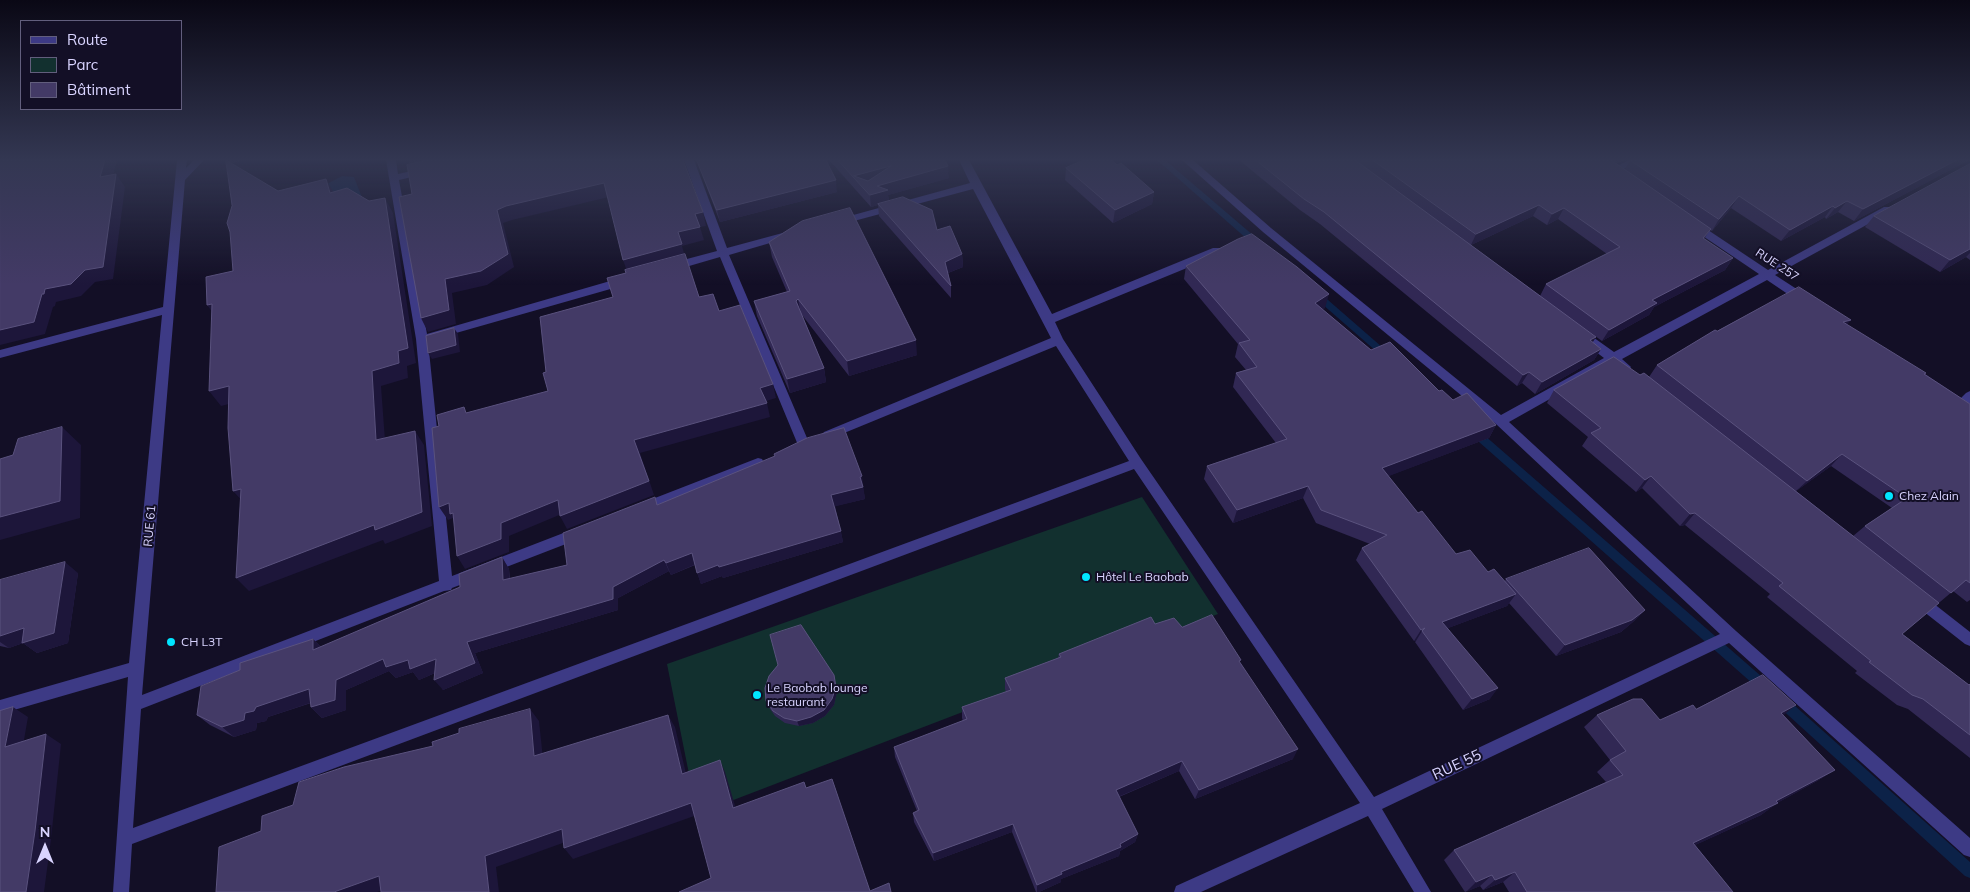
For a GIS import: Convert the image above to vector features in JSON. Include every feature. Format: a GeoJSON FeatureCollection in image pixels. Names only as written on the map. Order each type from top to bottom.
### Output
{"type":"FeatureCollection","features":[{"type":"Feature","properties":{"kind":"street","name":"RUE 61"},"geometry":{"type":"LineString","coordinates":[[121,892],[136,668],[180,202]]}},
{"type":"Feature","properties":{"kind":"street"},"geometry":{"type":"LineString","coordinates":[[398,202],[422,339],[446,586]]}},
{"type":"Feature","properties":{"kind":"street"},"geometry":{"type":"LineString","coordinates":[[704,202],[722,252],[800,446],[1058,340]]}},
{"type":"Feature","properties":{"kind":"street"},"geometry":{"type":"LineString","coordinates":[[826,225],[914,202]]}},
{"type":"Feature","properties":{"kind":"street"},"geometry":{"type":"LineString","coordinates":[[985,202],[1058,340],[1137,463],[1371,806],[1423,892]]}},
{"type":"Feature","properties":{"kind":"street"},"geometry":{"type":"LineString","coordinates":[[1231,202],[1263,232],[1500,421],[1731,635],[1970,849]]}},
{"type":"Feature","properties":{"kind":"street"},"geometry":{"type":"LineString","coordinates":[[1500,421],[1612,357],[1767,276],[1894,206]]}},
{"type":"Feature","properties":{"kind":"street","name":"RUE 257"},"geometry":{"type":"LineString","coordinates":[[1686,220],[1816,307]]}},
{"type":"Feature","properties":{"kind":"street"},"geometry":{"type":"LineString","coordinates":[[657,271],[798,232]]}},
{"type":"Feature","properties":{"kind":"street"},"geometry":{"type":"LineString","coordinates":[[1049,320],[1231,245]]}},
{"type":"Feature","properties":{"kind":"street"},"geometry":{"type":"LineString","coordinates":[[422,339],[638,277]]}},
{"type":"Feature","properties":{"kind":"street"},"geometry":{"type":"LineString","coordinates":[[0,354],[169,309]]}},
{"type":"Feature","properties":{"kind":"street"},"geometry":{"type":"LineString","coordinates":[[1573,328],[1635,375]]}},
{"type":"Feature","properties":{"kind":"street"},"geometry":{"type":"LineString","coordinates":[[630,514],[768,459]]}},
{"type":"Feature","properties":{"kind":"street"},"geometry":{"type":"LineString","coordinates":[[124,839],[1137,463]]}},
{"type":"Feature","properties":{"kind":"street"},"geometry":{"type":"LineString","coordinates":[[133,705],[593,528]]}},
{"type":"Feature","properties":{"kind":"street"},"geometry":{"type":"LineString","coordinates":[[1908,591],[1970,640]]}},
{"type":"Feature","properties":{"kind":"street","name":"RUE 55"},"geometry":{"type":"LineString","coordinates":[[1182,892],[1371,806],[1731,635]]}},
{"type":"Feature","properties":{"kind":"street"},"geometry":{"type":"LineString","coordinates":[[0,707],[136,668]]}},
{"type":"Feature","properties":{"kind":"green space"},"geometry":{"type":"Polygon","coordinates":[[[1142,497],[1218,614],[697,814],[667,664],[1142,497]]]}},
{"type":"Feature","properties":{"kind":"building"},"geometry":{"type":"Polygon","coordinates":[[[0,202],[112,202],[103,267],[85,270],[71,284],[45,289],[34,322],[0,330],[0,202]]]}},
{"type":"Feature","properties":{"kind":"building"},"geometry":{"type":"Polygon","coordinates":[[[231,202],[386,202],[408,348],[398,351],[399,363],[372,371],[376,440],[415,431],[422,512],[375,530],[374,525],[236,578],[241,489],[233,491],[228,428],[229,386],[209,391],[212,304],[207,305],[206,277],[233,271],[230,232],[227,223],[231,202]]]}},
{"type":"Feature","properties":{"kind":"building"},"geometry":{"type":"Polygon","coordinates":[[[400,202],[525,202],[497,210],[508,254],[481,271],[445,279],[449,310],[421,318],[400,202]]]}},
{"type":"Feature","properties":{"kind":"building"},"geometry":{"type":"Polygon","coordinates":[[[609,202],[699,202],[703,212],[695,214],[700,227],[678,232],[682,244],[623,260],[609,202]]]}},
{"type":"Feature","properties":{"kind":"building"},"geometry":{"type":"Polygon","coordinates":[[[714,202],[750,202],[717,210],[714,202]]]}},
{"type":"Feature","properties":{"kind":"building"},"geometry":{"type":"Polygon","coordinates":[[[886,202],[913,202],[932,210],[937,230],[950,226],[962,254],[945,262],[951,286],[878,204],[886,202]]]}},
{"type":"Feature","properties":{"kind":"building"},"geometry":{"type":"Polygon","coordinates":[[[1105,202],[1133,202],[1115,210],[1105,202]]]}},
{"type":"Feature","properties":{"kind":"building"},"geometry":{"type":"Polygon","coordinates":[[[1308,202],[1412,202],[1596,337],[1590,340],[1601,349],[1542,382],[1529,372],[1523,375],[1324,212],[1308,202]]]}},
{"type":"Feature","properties":{"kind":"building"},"geometry":{"type":"Polygon","coordinates":[[[1431,202],[1671,202],[1711,229],[1703,238],[1733,258],[1652,300],[1657,303],[1609,330],[1546,284],[1620,247],[1564,208],[1552,214],[1539,205],[1476,234],[1431,202]]]}},
{"type":"Feature","properties":{"kind":"building"},"geometry":{"type":"Polygon","coordinates":[[[1693,202],[1734,202],[1719,219],[1693,202]]]}},
{"type":"Feature","properties":{"kind":"building"},"geometry":{"type":"Polygon","coordinates":[[[1747,202],[1846,202],[1835,208],[1833,206],[1790,230],[1747,202]]]}},
{"type":"Feature","properties":{"kind":"building"},"geometry":{"type":"Polygon","coordinates":[[[1848,202],[1877,202],[1863,209],[1848,202]]]}},
{"type":"Feature","properties":{"kind":"building"},"geometry":{"type":"Polygon","coordinates":[[[1901,202],[1970,202],[1970,249],[1950,260],[1874,216],[1901,202]]]}},
{"type":"Feature","properties":{"kind":"building"},"geometry":{"type":"Polygon","coordinates":[[[850,208],[916,340],[847,361],[798,299],[796,301],[824,368],[787,379],[754,301],[790,291],[769,242],[802,221],[850,208]]]}},
{"type":"Feature","properties":{"kind":"building"},"geometry":{"type":"Polygon","coordinates":[[[1252,234],[1297,267],[1329,294],[1315,303],[1371,350],[1390,342],[1439,391],[1442,390],[1453,400],[1467,393],[1496,425],[1382,468],[1418,513],[1422,511],[1456,554],[1470,550],[1488,572],[1494,569],[1516,594],[1442,622],[1498,688],[1472,699],[1422,631],[1425,628],[1421,630],[1362,548],[1387,535],[1321,510],[1308,486],[1237,510],[1207,466],[1287,439],[1236,373],[1257,367],[1239,343],[1250,340],[1186,266],[1238,239],[1252,234]]]}},
{"type":"Feature","properties":{"kind":"building"},"geometry":{"type":"Polygon","coordinates":[[[685,254],[699,297],[713,294],[719,311],[740,305],[773,384],[760,388],[767,403],[634,440],[649,481],[560,516],[558,500],[501,523],[501,539],[457,556],[453,513],[450,514],[449,503],[439,507],[432,428],[439,426],[437,415],[464,407],[466,413],[548,391],[543,373],[546,372],[540,317],[613,297],[607,278],[626,273],[625,270],[685,254]]]}},
{"type":"Feature","properties":{"kind":"building"},"geometry":{"type":"Polygon","coordinates":[[[1799,287],[1851,320],[1843,322],[1926,373],[1924,374],[1970,404],[1970,583],[1966,580],[1951,593],[1865,526],[1907,498],[1842,454],[1807,481],[1657,365],[1715,330],[1717,331],[1799,287]]]}},
{"type":"Feature","properties":{"kind":"building"},"geometry":{"type":"Polygon","coordinates":[[[454,328],[456,345],[428,353],[426,336],[454,328]]]}},
{"type":"Feature","properties":{"kind":"building"},"geometry":{"type":"Polygon","coordinates":[[[1614,357],[1640,375],[1644,373],[1939,603],[1902,634],[1970,684],[1970,735],[1923,699],[1912,695],[1869,662],[1871,661],[1779,586],[1783,583],[1695,513],[1690,514],[1651,476],[1645,480],[1591,433],[1601,428],[1554,390],[1614,357]]]}},
{"type":"Feature","properties":{"kind":"building"},"geometry":{"type":"Polygon","coordinates":[[[62,427],[60,501],[0,517],[0,459],[13,455],[18,439],[62,427]]]}},
{"type":"Feature","properties":{"kind":"building"},"geometry":{"type":"Polygon","coordinates":[[[844,428],[862,476],[860,477],[863,487],[831,495],[841,531],[719,567],[718,565],[697,573],[692,553],[666,563],[664,560],[613,587],[613,599],[467,642],[475,663],[434,680],[436,659],[410,669],[408,660],[386,667],[383,659],[336,680],[335,700],[311,707],[309,689],[256,707],[254,711],[245,713],[244,720],[222,727],[197,715],[201,686],[240,670],[240,663],[313,639],[313,650],[460,587],[459,574],[502,557],[503,580],[567,565],[563,533],[655,497],[657,505],[775,456],[774,454],[807,438],[844,428]]]}},
{"type":"Feature","properties":{"kind":"building"},"geometry":{"type":"Polygon","coordinates":[[[1589,548],[1645,610],[1632,620],[1565,645],[1506,579],[1589,548]]]}},
{"type":"Feature","properties":{"kind":"building"},"geometry":{"type":"Polygon","coordinates":[[[65,562],[54,633],[22,643],[24,628],[0,636],[0,580],[65,562]]]}},
{"type":"Feature","properties":{"kind":"building"},"geometry":{"type":"Polygon","coordinates":[[[1212,615],[1241,660],[1239,661],[1298,749],[1199,790],[1182,761],[1116,790],[1138,834],[1120,844],[1121,847],[1061,872],[1062,874],[1037,885],[1013,824],[933,853],[913,813],[919,810],[894,747],[967,719],[962,707],[1011,690],[1005,678],[1061,657],[1059,654],[1151,617],[1155,624],[1174,618],[1182,627],[1212,615]]]}},
{"type":"Feature","properties":{"kind":"building"},"geometry":{"type":"Polygon","coordinates":[[[801,625],[834,675],[836,687],[832,699],[824,710],[811,717],[797,721],[784,718],[773,711],[766,701],[765,688],[769,676],[778,665],[770,635],[801,625]]]}},
{"type":"Feature","properties":{"kind":"building"},"geometry":{"type":"Polygon","coordinates":[[[1763,675],[1796,705],[1781,713],[1835,770],[1776,801],[1778,803],[1693,843],[1733,892],[1527,892],[1515,872],[1495,880],[1492,875],[1476,882],[1454,850],[1623,775],[1610,760],[1626,751],[1597,715],[1633,699],[1642,699],[1660,720],[1693,705],[1696,709],[1763,675]]]}},
{"type":"Feature","properties":{"kind":"building"},"geometry":{"type":"Polygon","coordinates":[[[13,707],[5,747],[46,734],[26,892],[0,892],[0,711],[13,707]]]}},
{"type":"Feature","properties":{"kind":"building"},"geometry":{"type":"Polygon","coordinates":[[[530,709],[534,756],[668,715],[682,774],[720,760],[733,808],[804,782],[806,788],[832,779],[870,891],[889,883],[891,892],[679,892],[711,878],[691,803],[564,848],[562,829],[485,856],[489,892],[381,892],[379,876],[334,892],[216,892],[219,847],[261,831],[262,816],[293,805],[299,782],[344,767],[433,746],[432,742],[459,733],[459,729],[530,709]]]}},
{"type":"Feature","properties":{"kind":"waterway"},"geometry":{"type":"LineString","coordinates":[[1209,202],[1258,244]]}},
{"type":"Feature","properties":{"kind":"waterway"},"geometry":{"type":"LineString","coordinates":[[1317,295],[1387,356]]}},
{"type":"Feature","properties":{"kind":"waterway"},"geometry":{"type":"LineString","coordinates":[[1473,431],[1765,687]]}},
{"type":"Feature","properties":{"kind":"waterway"},"geometry":{"type":"LineString","coordinates":[[1781,701],[1970,871]]}},
{"type":"Feature","properties":{"kind":"place","name":"Chez Alain"},"geometry":{"type":"Point","coordinates":[1889,496]}},
{"type":"Feature","properties":{"kind":"place","name":"Hôtel Le Baobab"},"geometry":{"type":"Point","coordinates":[1086,577]}},
{"type":"Feature","properties":{"kind":"place","name":"CH L3T"},"geometry":{"type":"Point","coordinates":[171,642]}},
{"type":"Feature","properties":{"kind":"place","name":"Le Baobab lounge restaurant"},"geometry":{"type":"Point","coordinates":[757,695]}}]}
